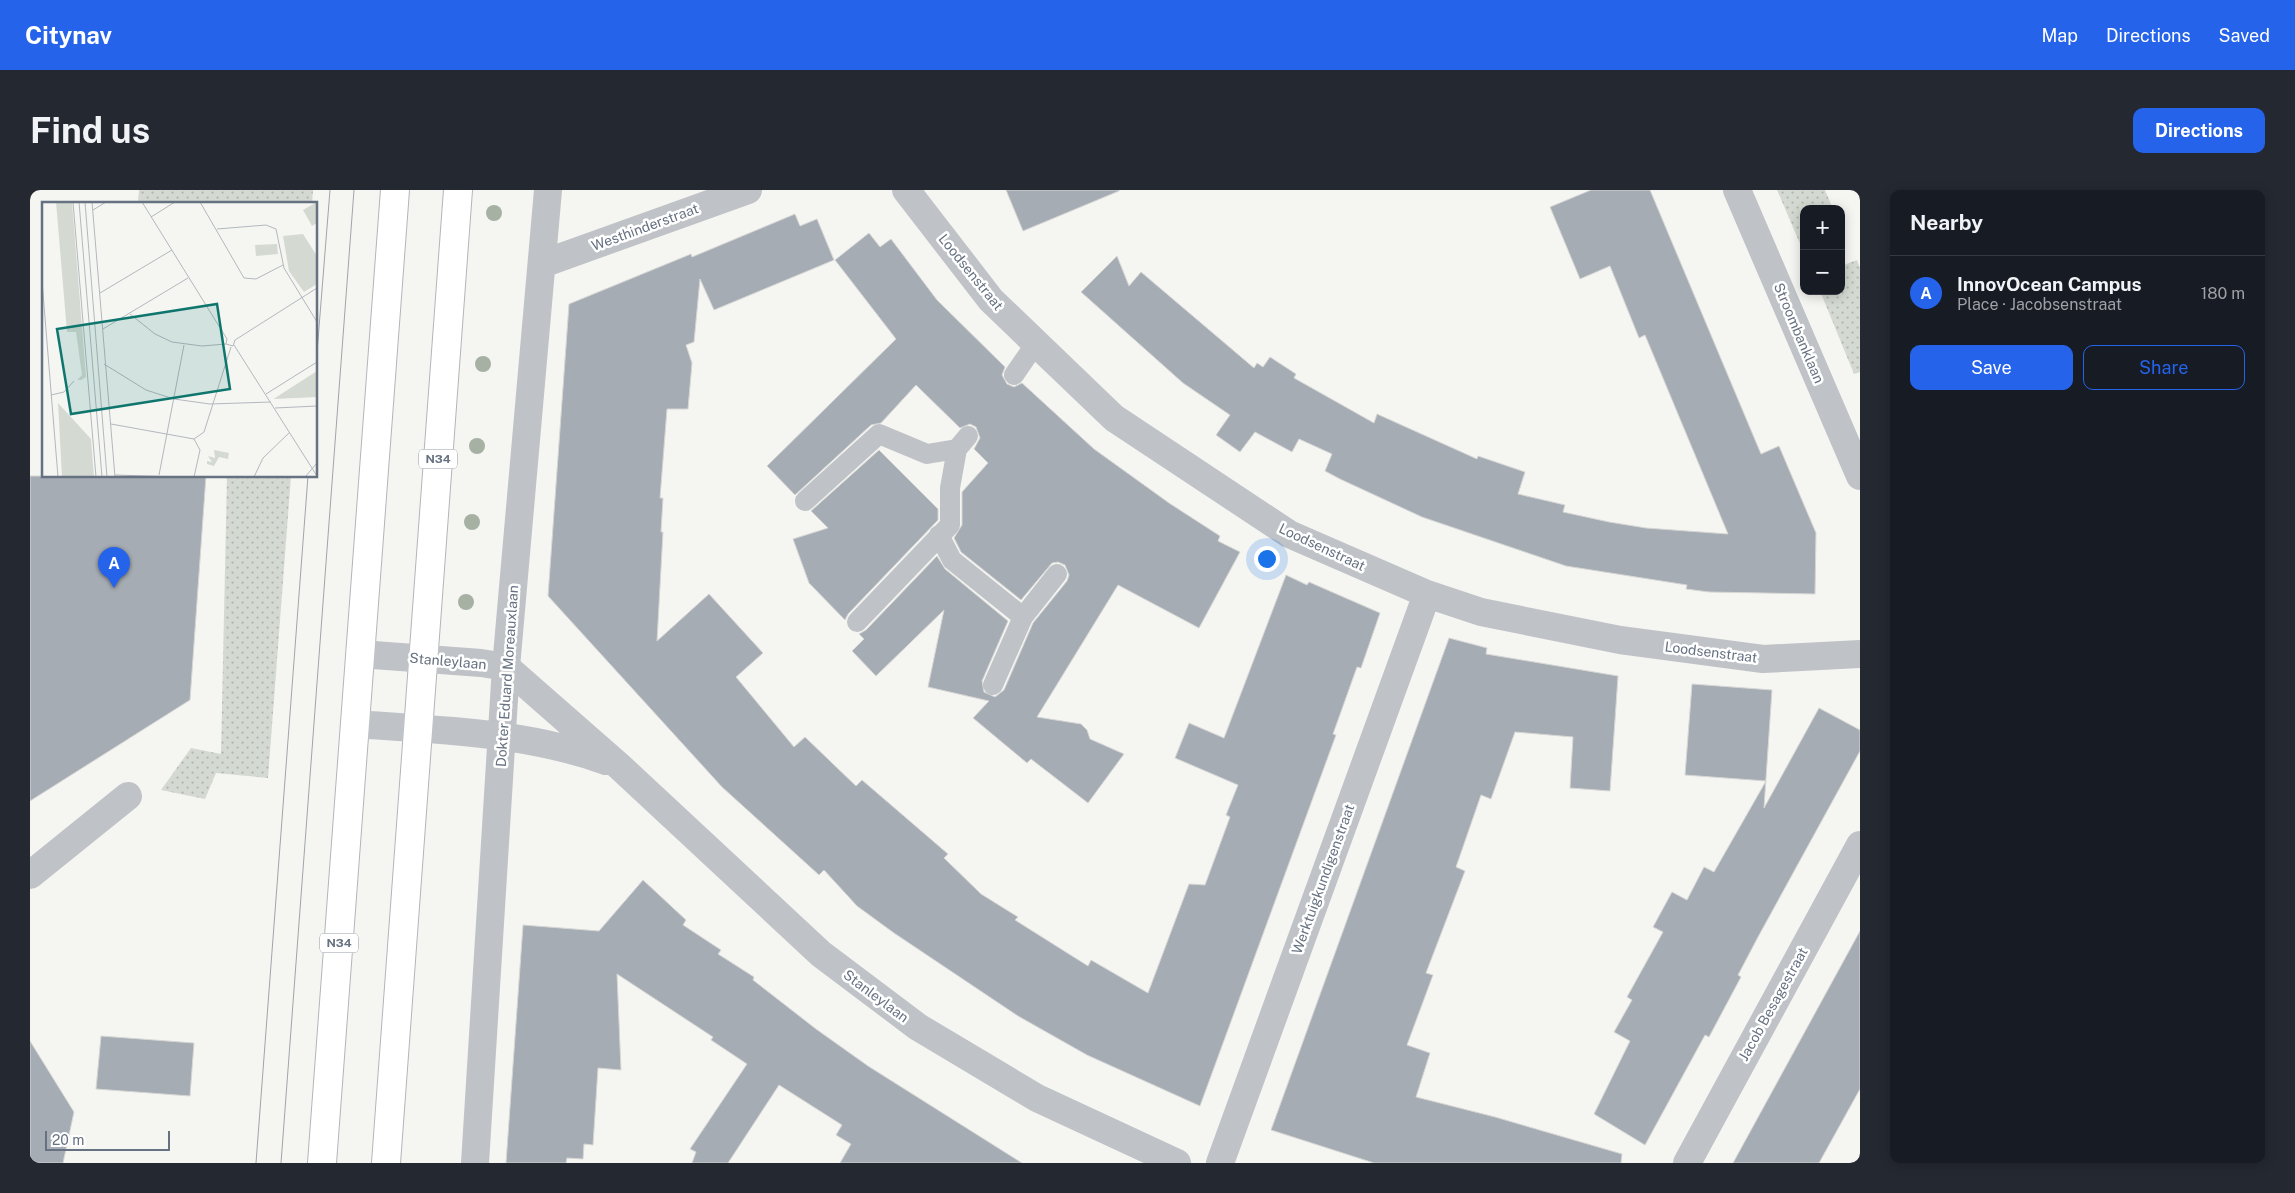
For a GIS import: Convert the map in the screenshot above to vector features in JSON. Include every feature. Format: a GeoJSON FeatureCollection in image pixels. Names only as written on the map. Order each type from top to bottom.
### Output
{"type":"FeatureCollection","features":[{"type":"Feature","properties":{"kind":"main road","name":"N34"},"geometry":{"type":"LineString","coordinates":[[322,1163],[395,190]]}},
{"type":"Feature","properties":{"kind":"main road","name":"N34"},"geometry":{"type":"LineString","coordinates":[[386,1163],[458,190]]}},
{"type":"Feature","properties":{"kind":"street","name":"Dokter Eduard Moreauxlaan"},"geometry":{"type":"LineString","coordinates":[[474,1163],[506,667],[548,190]]}},
{"type":"Feature","properties":{"kind":"street","name":"Westhinderstraat"},"geometry":{"type":"LineString","coordinates":[[542,264],[748,190]]}},
{"type":"Feature","properties":{"kind":"street","name":"Loodsenstraat"},"geometry":{"type":"LineString","coordinates":[[906,190],[991,300],[1114,418],[1289,534],[1427,594],[1481,612],[1620,640],[1763,659],[1860,654]]}},
{"type":"Feature","properties":{"kind":"street","name":"Stroombanklaan"},"geometry":{"type":"LineString","coordinates":[[1737,190],[1860,476]]}},
{"type":"Feature","properties":{"kind":"street","name":"Werktuigkundigenstraat"},"geometry":{"type":"LineString","coordinates":[[1220,1163],[1427,594]]}},
{"type":"Feature","properties":{"kind":"street","name":"Stanleylaan"},"geometry":{"type":"LineString","coordinates":[[360,654],[506,667],[619,766],[821,954],[918,1027],[1037,1098],[1177,1163]]}},
{"type":"Feature","properties":{"kind":"street","name":"Stanleylaan"},"geometry":{"type":"LineString","coordinates":[[355,724],[502,736],[572,749],[619,766]]}},
{"type":"Feature","properties":{"kind":"street"},"geometry":{"type":"LineString","coordinates":[[30,875],[128,796]]}},
{"type":"Feature","properties":{"kind":"street","name":"Jacob Besagestraat"},"geometry":{"type":"LineString","coordinates":[[1687,1163],[1860,845]]}},
{"type":"Feature","properties":{"kind":"lane"},"geometry":{"type":"LineString","coordinates":[[1014,376],[1036,343]]}},
{"type":"Feature","properties":{"kind":"lane"},"geometry":{"type":"LineString","coordinates":[[806,501],[879,434],[927,454],[962,443],[950,488],[950,525],[857,622]]}},
{"type":"Feature","properties":{"kind":"lane"},"geometry":{"type":"LineString","coordinates":[[940,535],[952,560],[1023,617]]}},
{"type":"Feature","properties":{"kind":"lane"},"geometry":{"type":"LineString","coordinates":[[993,685],[1023,617],[1057,574]]}},
{"type":"Feature","properties":{"kind":"shaded area"},"geometry":{"type":"Polygon","coordinates":[[[139,190],[313,190],[312,202],[138,202],[139,190]]]}},
{"type":"Feature","properties":{"kind":"shaded area"},"geometry":{"type":"Polygon","coordinates":[[[1777,190],[1825,190],[1831,205],[1800,205],[1800,244],[1777,190]]]}},
{"type":"Feature","properties":{"kind":"shaded area"},"geometry":{"type":"Polygon","coordinates":[[[1857,260],[1860,268],[1860,372],[1854,374],[1822,295],[1845,295],[1845,264],[1857,260]]]}},
{"type":"Feature","properties":{"kind":"shaded area"},"geometry":{"type":"Polygon","coordinates":[[[227,478],[291,478],[268,778],[216,773],[205,799],[161,790],[191,748],[221,754],[227,478]]]}},
{"type":"Feature","properties":{"kind":"building"},"geometry":{"type":"Polygon","coordinates":[[[1006,190],[1119,190],[1119,191],[1023,231],[1006,190]]]}},
{"type":"Feature","properties":{"kind":"building"},"geometry":{"type":"Polygon","coordinates":[[[1591,190],[1650,190],[1761,454],[1779,446],[1816,533],[1815,594],[1709,592],[1686,589],[1687,585],[1566,566],[1422,517],[1340,479],[1325,471],[1332,454],[1299,439],[1292,452],[1255,432],[1240,452],[1216,435],[1230,415],[1183,383],[1081,292],[1117,256],[1129,286],[1141,272],[1254,368],[1257,363],[1263,367],[1270,357],[1296,374],[1294,378],[1374,423],[1377,414],[1477,459],[1478,456],[1525,472],[1518,494],[1565,505],[1563,512],[1609,522],[1646,528],[1728,534],[1645,335],[1639,338],[1610,266],[1580,279],[1550,207],[1591,190]]]}},
{"type":"Feature","properties":{"kind":"building"},"geometry":{"type":"Polygon","coordinates":[[[795,214],[800,226],[817,219],[834,260],[714,310],[700,279],[694,342],[686,345],[692,363],[688,409],[667,409],[660,498],[663,498],[661,532],[663,532],[657,641],[709,594],[763,653],[736,677],[794,747],[805,737],[856,786],[862,780],[948,854],[944,858],[981,894],[1018,917],[1015,920],[1088,966],[1091,960],[1148,993],[1189,884],[1205,885],[1230,817],[1226,815],[1238,785],[1175,758],[1189,723],[1224,738],[1286,575],[1307,585],[1309,582],[1380,613],[1361,668],[1357,667],[1333,734],[1336,735],[1200,1106],[1087,1055],[1018,1016],[857,906],[824,870],[819,875],[722,787],[548,596],[569,304],[691,254],[692,257],[795,214]]]}},
{"type":"Feature","properties":{"kind":"building"},"geometry":{"type":"Polygon","coordinates":[[[869,233],[880,247],[891,239],[937,300],[1005,367],[1002,375],[1007,384],[1014,387],[1022,383],[1094,449],[1169,503],[1220,536],[1218,541],[1240,552],[1199,628],[1118,585],[1037,717],[1081,724],[1087,730],[1090,739],[1124,754],[1088,803],[1031,759],[1027,763],[973,718],[989,701],[928,687],[944,610],[876,676],[852,651],[864,639],[859,634],[866,630],[937,556],[945,569],[1008,621],[982,681],[984,692],[995,697],[1004,690],[1033,623],[1067,581],[1069,575],[1065,565],[1058,562],[1052,563],[1021,600],[961,552],[954,538],[962,525],[962,492],[988,463],[974,449],[980,438],[976,427],[970,424],[960,428],[916,385],[881,423],[871,425],[795,495],[767,466],[896,339],[835,260],[869,233]]]}},
{"type":"Feature","properties":{"kind":"building"},"geometry":{"type":"Polygon","coordinates":[[[879,450],[938,509],[938,520],[848,614],[845,620],[809,583],[793,539],[828,528],[811,511],[879,450]]]}},
{"type":"Feature","properties":{"kind":"building"},"geometry":{"type":"Polygon","coordinates":[[[30,476],[42,476],[42,478],[206,478],[190,700],[30,801],[30,476]]]}},
{"type":"Feature","properties":{"kind":"building"},"geometry":{"type":"Polygon","coordinates":[[[1449,638],[1487,648],[1486,654],[1618,676],[1610,791],[1570,788],[1573,737],[1515,732],[1491,799],[1481,795],[1456,867],[1465,871],[1426,973],[1433,975],[1407,1045],[1430,1053],[1416,1097],[1495,1117],[1622,1154],[1621,1163],[1374,1163],[1271,1130],[1449,638]]]}},
{"type":"Feature","properties":{"kind":"building"},"geometry":{"type":"Polygon","coordinates":[[[1692,684],[1772,690],[1766,781],[1685,775],[1692,684]]]}},
{"type":"Feature","properties":{"kind":"building"},"geometry":{"type":"Polygon","coordinates":[[[1819,708],[1860,730],[1860,751],[1758,937],[1738,975],[1741,977],[1709,1037],[1705,1035],[1645,1145],[1594,1114],[1630,1041],[1614,1032],[1632,1000],[1627,997],[1663,932],[1653,927],[1672,892],[1687,900],[1704,867],[1714,872],[1766,781],[1764,808],[1819,708]]]}},
{"type":"Feature","properties":{"kind":"building"},"geometry":{"type":"Polygon","coordinates":[[[643,880],[686,920],[683,925],[721,950],[718,954],[754,977],[753,980],[816,1029],[868,1066],[1022,1163],[840,1163],[851,1144],[836,1135],[842,1125],[779,1085],[728,1163],[692,1163],[696,1152],[690,1149],[747,1064],[711,1040],[713,1037],[617,974],[621,1070],[598,1068],[593,1145],[584,1144],[583,1159],[567,1158],[566,1163],[506,1163],[523,925],[599,931],[643,880]]]}},
{"type":"Feature","properties":{"kind":"building"},"geometry":{"type":"Polygon","coordinates":[[[1860,931],[1860,1089],[1819,1163],[1733,1163],[1860,931]]]}},
{"type":"Feature","properties":{"kind":"building"},"geometry":{"type":"Polygon","coordinates":[[[101,1036],[194,1043],[190,1096],[96,1089],[101,1036]]]}},
{"type":"Feature","properties":{"kind":"building"},"geometry":{"type":"Polygon","coordinates":[[[30,1041],[74,1112],[63,1163],[30,1163],[30,1041]]]}},
{"type":"Feature","properties":{"kind":"tram line"},"geometry":{"type":"LineString","coordinates":[[318,340],[330,190]]}},
{"type":"Feature","properties":{"kind":"tram line"},"geometry":{"type":"LineString","coordinates":[[281,1163],[354,190]]}},
{"type":"Feature","properties":{"kind":"tram line"},"geometry":{"type":"LineString","coordinates":[[256,1163],[308,478]]}},
{"type":"Feature","properties":{"kind":"place","name":"InnovOcean Campus"},"geometry":{"type":"Point","coordinates":[114,588]}}]}
